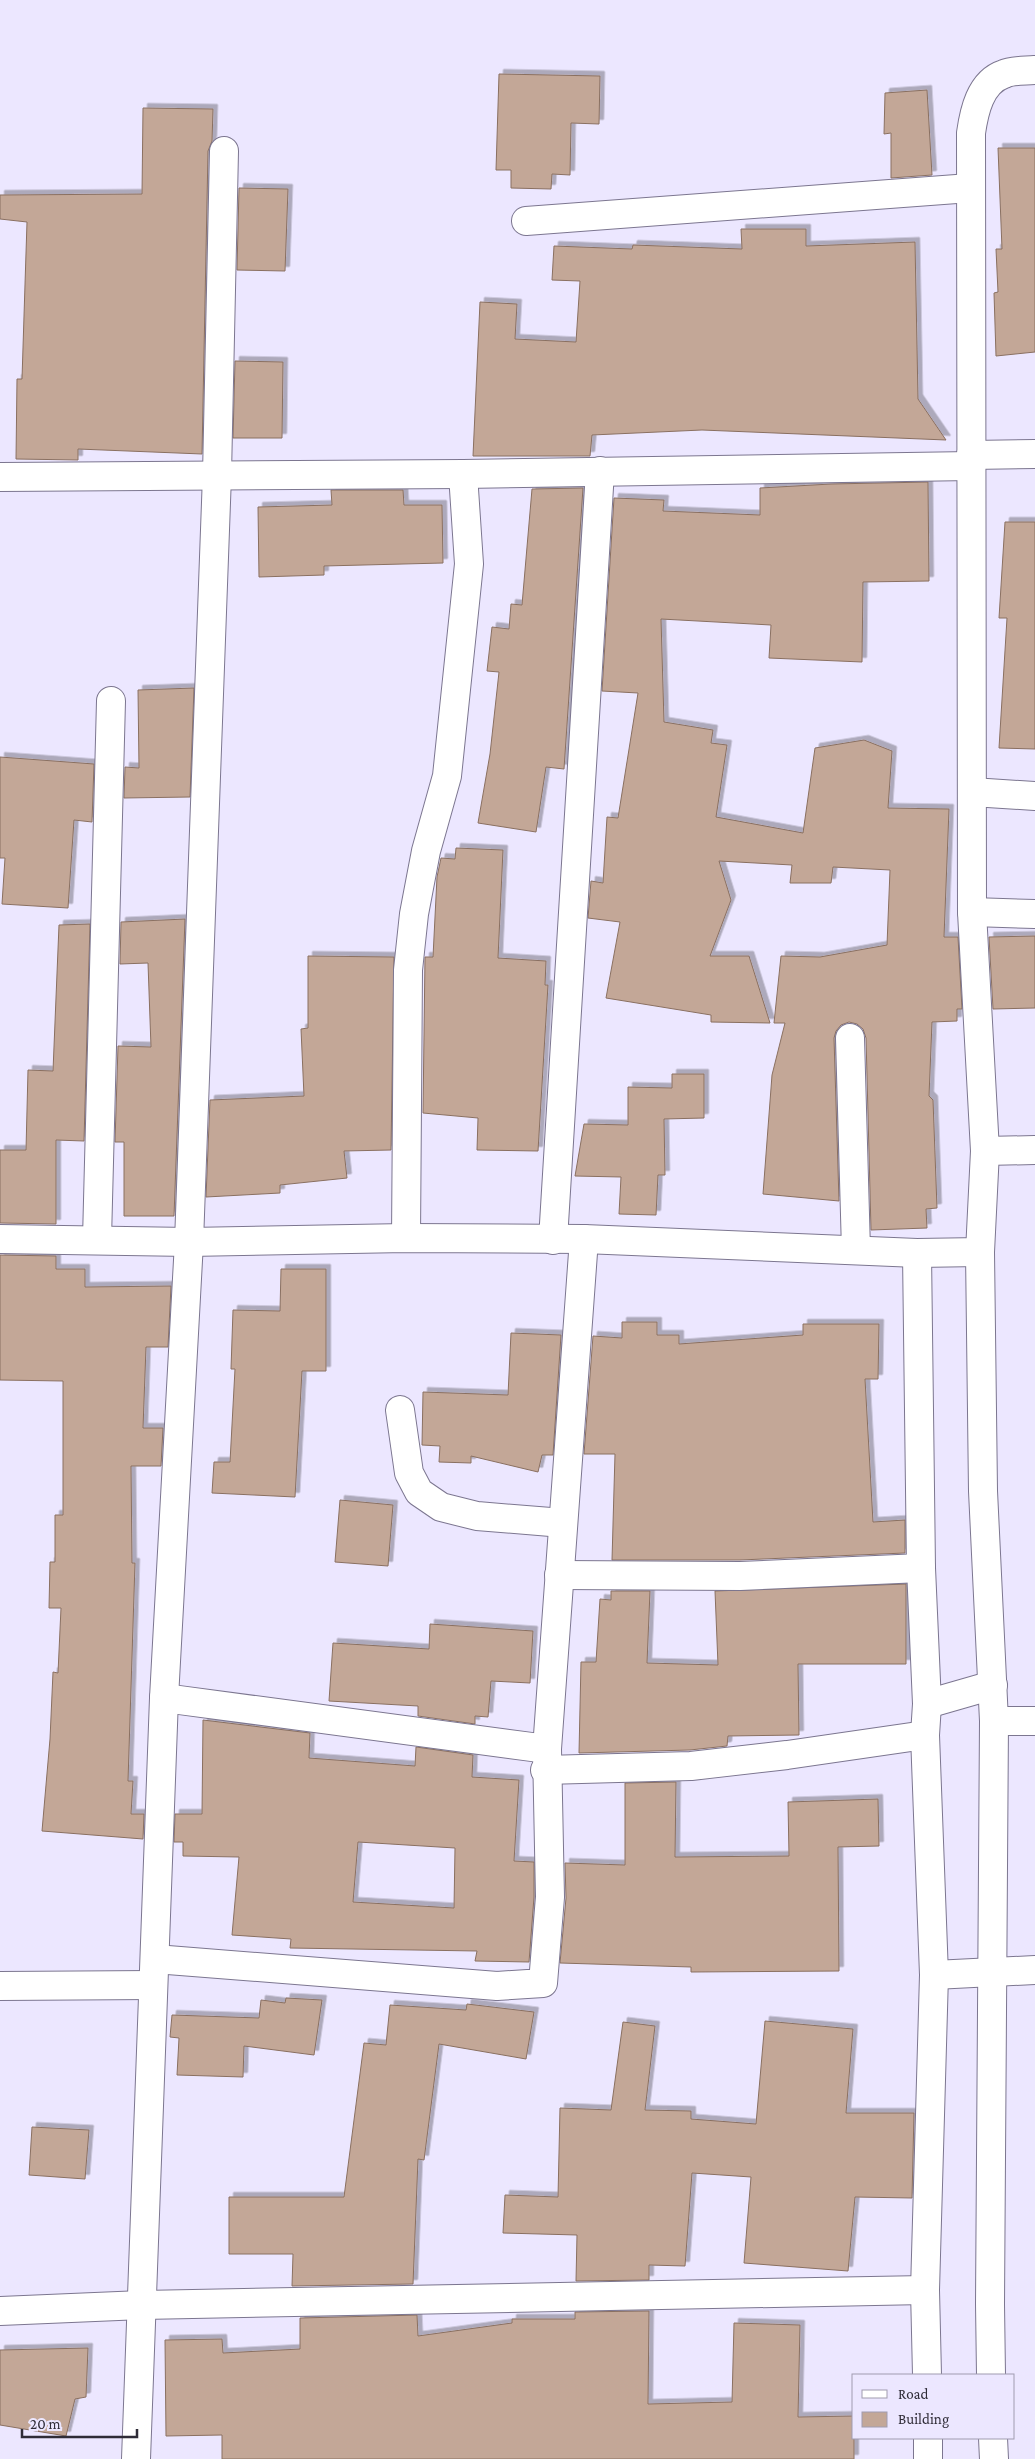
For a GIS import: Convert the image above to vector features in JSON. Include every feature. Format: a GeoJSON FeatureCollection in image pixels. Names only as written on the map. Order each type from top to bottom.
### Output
{"type":"FeatureCollection","features":[{"type":"Feature","properties":{"kind":"street"},"geometry":{"type":"LineString","coordinates":[[991,2374],[985,1971],[994,1721],[985,1688],[980,1252],[985,1151],[972,912],[970,133],[976,107],[984,90],[1003,74],[1035,70]]}},
{"type":"Feature","properties":{"kind":"street"},"geometry":{"type":"LineString","coordinates":[[136,2459],[164,1698],[189,1242],[218,475],[224,151]]}},
{"type":"Feature","properties":{"kind":"street"},"geometry":{"type":"LineString","coordinates":[[526,221],[970,188]]}},
{"type":"Feature","properties":{"kind":"street"},"geometry":{"type":"LineString","coordinates":[[0,477],[463,474],[600,471],[971,460],[1035,454]]}},
{"type":"Feature","properties":{"kind":"street"},"geometry":{"type":"LineString","coordinates":[[553,1240],[600,471]]}},
{"type":"Feature","properties":{"kind":"street"},"geometry":{"type":"LineString","coordinates":[[406,1238],[408,970],[414,914],[426,851],[447,776],[469,564],[463,474]]}},
{"type":"Feature","properties":{"kind":"street"},"geometry":{"type":"LineString","coordinates":[[97,1239],[111,701]]}},
{"type":"Feature","properties":{"kind":"street"},"geometry":{"type":"LineString","coordinates":[[972,792],[1035,796]]}},
{"type":"Feature","properties":{"kind":"street"},"geometry":{"type":"LineString","coordinates":[[972,912],[1035,914]]}},
{"type":"Feature","properties":{"kind":"street"},"geometry":{"type":"LineString","coordinates":[[850,1038],[856,1250]]}},
{"type":"Feature","properties":{"kind":"street"},"geometry":{"type":"LineString","coordinates":[[985,1151],[1035,1150]]}},
{"type":"Feature","properties":{"kind":"street"},"geometry":{"type":"LineString","coordinates":[[0,1239],[97,1239],[189,1242],[406,1238],[553,1240],[584,1238],[917,1253],[980,1252]]}},
{"type":"Feature","properties":{"kind":"street"},"geometry":{"type":"LineString","coordinates":[[0,1986],[154,1972],[497,1986],[543,1983],[550,1897],[546,1760],[584,1238]]}},
{"type":"Feature","properties":{"kind":"street"},"geometry":{"type":"LineString","coordinates":[[917,1253],[921,1568],[937,1702],[925,1735],[942,1975],[925,2290],[926,2374]]}},
{"type":"Feature","properties":{"kind":"street"},"geometry":{"type":"LineString","coordinates":[[400,1410],[409,1473],[419,1492],[441,1507],[477,1516],[563,1523]]}},
{"type":"Feature","properties":{"kind":"street"},"geometry":{"type":"LineString","coordinates":[[559,1576],[740,1576],[921,1568]]}},
{"type":"Feature","properties":{"kind":"street"},"geometry":{"type":"LineString","coordinates":[[937,1702],[985,1688]]}},
{"type":"Feature","properties":{"kind":"street"},"geometry":{"type":"LineString","coordinates":[[164,1698],[546,1760],[691,1766],[787,1755],[925,1735]]}},
{"type":"Feature","properties":{"kind":"street"},"geometry":{"type":"LineString","coordinates":[[994,1721],[1035,1722]]}},
{"type":"Feature","properties":{"kind":"street"},"geometry":{"type":"LineString","coordinates":[[942,1975],[985,1971],[1035,1970]]}},
{"type":"Feature","properties":{"kind":"street"},"geometry":{"type":"LineString","coordinates":[[0,2311],[142,2305],[925,2290]]}},
{"type":"Feature","properties":{"kind":"street"},"geometry":{"type":"LineString","coordinates":[[928,2439],[928,2459]]}},
{"type":"Feature","properties":{"kind":"street"},"geometry":{"type":"LineString","coordinates":[[993,2439],[994,2459]]}},
{"type":"Feature","properties":{"kind":"building"},"geometry":{"type":"Polygon","coordinates":[[[499,74],[600,76],[599,124],[571,123],[570,175],[552,174],[551,189],[511,188],[511,170],[496,170],[499,74]]]}},
{"type":"Feature","properties":{"kind":"building"},"geometry":{"type":"Polygon","coordinates":[[[927,90],[932,175],[891,178],[891,133],[884,134],[885,93],[927,90]]]}},
{"type":"Feature","properties":{"kind":"building"},"geometry":{"type":"Polygon","coordinates":[[[143,108],[213,109],[212,141],[208,151],[202,454],[78,449],[78,460],[16,459],[17,379],[22,379],[27,222],[0,219],[0,195],[142,194],[143,108]]]}},
{"type":"Feature","properties":{"kind":"building"},"geometry":{"type":"Polygon","coordinates":[[[998,148],[1035,148],[1035,352],[996,356],[994,293],[998,292],[996,249],[1002,249],[998,148]]]}},
{"type":"Feature","properties":{"kind":"building"},"geometry":{"type":"Polygon","coordinates":[[[239,188],[288,189],[285,271],[237,270],[239,188]]]}},
{"type":"Feature","properties":{"kind":"building"},"geometry":{"type":"Polygon","coordinates":[[[741,229],[806,229],[806,246],[915,242],[918,399],[946,440],[702,430],[592,435],[590,456],[473,456],[480,302],[517,304],[515,339],[576,342],[580,281],[552,280],[554,246],[632,249],[633,245],[742,249],[741,229]]]}},
{"type":"Feature","properties":{"kind":"building"},"geometry":{"type":"Polygon","coordinates":[[[235,361],[283,362],[282,438],[233,438],[235,361]]]}},
{"type":"Feature","properties":{"kind":"building"},"geometry":{"type":"Polygon","coordinates":[[[928,482],[929,581],[863,582],[862,662],[769,658],[771,625],[661,619],[664,722],[713,730],[711,743],[727,745],[716,817],[803,833],[815,748],[864,740],[892,751],[888,808],[949,809],[944,937],[958,937],[962,1009],[957,1009],[957,1021],[932,1022],[929,1096],[933,1100],[937,1208],[926,1209],[927,1228],[871,1230],[866,1038],[863,1029],[857,1024],[849,1022],[841,1025],[836,1031],[834,1038],[839,1201],[763,1194],[772,1075],[785,1023],[774,1023],[781,956],[820,957],[887,945],[890,870],[833,867],[831,883],[790,883],[792,865],[719,861],[731,900],[710,956],[749,956],[770,1023],[711,1022],[711,1015],[606,998],[620,922],[588,918],[591,881],[603,883],[607,817],[618,818],[638,693],[602,691],[614,498],[664,500],[663,511],[760,515],[760,488],[928,482]]]}},
{"type":"Feature","properties":{"kind":"building"},"geometry":{"type":"Polygon","coordinates":[[[583,488],[564,769],[546,767],[536,832],[478,823],[490,754],[499,672],[487,671],[492,627],[509,629],[511,604],[522,605],[532,489],[583,488]]]}},
{"type":"Feature","properties":{"kind":"building"},"geometry":{"type":"Polygon","coordinates":[[[331,490],[403,490],[404,505],[442,505],[443,563],[324,566],[324,575],[259,577],[258,507],[332,505],[331,490]]]}},
{"type":"Feature","properties":{"kind":"building"},"geometry":{"type":"Polygon","coordinates":[[[1005,522],[1035,522],[1035,749],[999,748],[1007,618],[999,618],[1005,522]]]}},
{"type":"Feature","properties":{"kind":"building"},"geometry":{"type":"Polygon","coordinates":[[[194,688],[190,797],[124,798],[125,767],[139,768],[138,690],[194,688]]]}},
{"type":"Feature","properties":{"kind":"building"},"geometry":{"type":"Polygon","coordinates":[[[0,757],[94,764],[92,822],[74,820],[68,908],[2,904],[5,858],[0,858],[0,757]]]}},
{"type":"Feature","properties":{"kind":"building"},"geometry":{"type":"Polygon","coordinates":[[[456,848],[503,850],[498,958],[546,961],[545,985],[548,985],[538,1151],[477,1150],[478,1118],[423,1113],[425,957],[433,957],[437,877],[441,858],[455,859],[456,848]]]}},
{"type":"Feature","properties":{"kind":"building"},"geometry":{"type":"Polygon","coordinates":[[[185,919],[174,1216],[124,1216],[124,1142],[115,1142],[118,1046],[151,1047],[148,963],[120,964],[121,922],[185,919]]]}},
{"type":"Feature","properties":{"kind":"building"},"geometry":{"type":"Polygon","coordinates":[[[90,924],[84,1141],[56,1140],[56,1224],[0,1223],[0,1150],[26,1150],[28,1070],[53,1071],[59,925],[90,924]]]}},
{"type":"Feature","properties":{"kind":"building"},"geometry":{"type":"Polygon","coordinates":[[[1035,936],[1035,1008],[993,1009],[989,937],[1035,936]]]}},
{"type":"Feature","properties":{"kind":"building"},"geometry":{"type":"Polygon","coordinates":[[[308,956],[394,957],[391,1150],[344,1151],[347,1178],[280,1185],[280,1193],[206,1197],[210,1100],[304,1096],[301,1029],[308,1028],[308,956]]]}},
{"type":"Feature","properties":{"kind":"building"},"geometry":{"type":"Polygon","coordinates":[[[672,1074],[704,1074],[704,1118],[664,1119],[665,1175],[658,1175],[656,1215],[619,1214],[621,1177],[575,1176],[584,1124],[628,1125],[628,1087],[672,1088],[672,1074]]]}},
{"type":"Feature","properties":{"kind":"building"},"geometry":{"type":"Polygon","coordinates":[[[0,1255],[56,1256],[56,1269],[85,1269],[85,1287],[171,1286],[168,1347],[146,1347],[143,1428],[163,1428],[161,1466],[131,1466],[132,1563],[135,1563],[128,1781],[133,1781],[131,1814],[144,1814],[143,1839],[42,1831],[50,1739],[53,1672],[58,1673],[61,1608],[49,1608],[50,1562],[55,1562],[55,1515],[63,1515],[63,1381],[0,1380],[0,1255]]]}},
{"type":"Feature","properties":{"kind":"building"},"geometry":{"type":"Polygon","coordinates":[[[281,1269],[326,1269],[326,1371],[302,1371],[295,1497],[212,1493],[214,1462],[230,1462],[235,1369],[231,1369],[233,1310],[280,1311],[281,1269]]]}},
{"type":"Feature","properties":{"kind":"building"},"geometry":{"type":"Polygon","coordinates":[[[622,1322],[657,1322],[657,1335],[679,1335],[679,1344],[803,1335],[803,1324],[879,1324],[878,1379],[865,1379],[873,1522],[905,1520],[905,1553],[740,1560],[612,1560],[615,1454],[584,1454],[593,1336],[622,1338],[622,1322]]]}},
{"type":"Feature","properties":{"kind":"building"},"geometry":{"type":"Polygon","coordinates":[[[511,1333],[561,1335],[553,1455],[542,1455],[538,1472],[471,1456],[471,1463],[439,1462],[440,1446],[422,1445],[423,1392],[508,1395],[511,1333]]]}},
{"type":"Feature","properties":{"kind":"building"},"geometry":{"type":"Polygon","coordinates":[[[340,1500],[393,1505],[388,1566],[335,1562],[340,1500]]]}},
{"type":"Feature","properties":{"kind":"building"},"geometry":{"type":"Polygon","coordinates":[[[906,1584],[906,1664],[798,1664],[799,1735],[728,1736],[727,1746],[690,1750],[579,1753],[581,1662],[596,1662],[600,1599],[611,1600],[611,1591],[650,1591],[647,1663],[718,1665],[715,1591],[906,1584]]]}},
{"type":"Feature","properties":{"kind":"building"},"geometry":{"type":"Polygon","coordinates":[[[430,1624],[533,1631],[530,1683],[491,1681],[488,1717],[475,1716],[475,1724],[418,1716],[418,1706],[329,1701],[333,1643],[429,1649],[430,1624]]]}},
{"type":"Feature","properties":{"kind":"building"},"geometry":{"type":"Polygon","coordinates":[[[203,1720],[310,1733],[309,1758],[415,1766],[416,1747],[473,1755],[472,1777],[519,1780],[514,1861],[534,1862],[534,1897],[529,1962],[475,1961],[477,1951],[290,1948],[291,1939],[232,1935],[239,1857],[183,1856],[183,1842],[174,1842],[175,1814],[202,1814],[203,1720]],[[358,1842],[353,1902],[454,1908],[455,1848],[358,1842]]]}},
{"type":"Feature","properties":{"kind":"building"},"geometry":{"type":"Polygon","coordinates":[[[676,1782],[675,1857],[789,1856],[788,1802],[878,1799],[879,1846],[838,1847],[839,1971],[691,1972],[691,1967],[560,1963],[566,1898],[565,1863],[625,1865],[625,1783],[676,1782]]]}},
{"type":"Feature","properties":{"kind":"building"},"geometry":{"type":"Polygon","coordinates":[[[286,1998],[322,2000],[314,2055],[244,2046],[243,2077],[177,2075],[179,2038],[170,2037],[172,2015],[259,2018],[261,2000],[285,2003],[286,1998]]]}},
{"type":"Feature","properties":{"kind":"building"},"geometry":{"type":"Polygon","coordinates":[[[467,2004],[534,2012],[526,2059],[439,2044],[424,2160],[418,2159],[413,2284],[292,2286],[293,2254],[229,2254],[229,2197],[344,2197],[364,2043],[386,2045],[390,2005],[466,2010],[467,2004]]]}},
{"type":"Feature","properties":{"kind":"building"},"geometry":{"type":"Polygon","coordinates":[[[765,2021],[853,2029],[846,2113],[914,2113],[912,2198],[855,2197],[848,2271],[744,2263],[751,2177],[692,2173],[685,2266],[649,2265],[649,2280],[576,2281],[577,2235],[503,2233],[505,2195],[558,2197],[560,2108],[611,2110],[623,2022],[655,2026],[645,2110],[691,2111],[691,2119],[756,2124],[765,2021]]]}},
{"type":"Feature","properties":{"kind":"building"},"geometry":{"type":"Polygon","coordinates":[[[32,2127],[89,2130],[85,2179],[29,2175],[32,2127]]]}},
{"type":"Feature","properties":{"kind":"building"},"geometry":{"type":"Polygon","coordinates":[[[649,2311],[648,2404],[732,2402],[734,2323],[800,2325],[798,2417],[852,2416],[854,2459],[222,2459],[222,2435],[166,2436],[165,2340],[222,2339],[223,2353],[300,2349],[300,2318],[417,2315],[418,2336],[512,2323],[512,2319],[575,2319],[575,2312],[649,2311]]]}},
{"type":"Feature","properties":{"kind":"building"},"geometry":{"type":"Polygon","coordinates":[[[88,2348],[86,2397],[75,2399],[66,2436],[0,2425],[0,2350],[88,2348]]]}}]}
